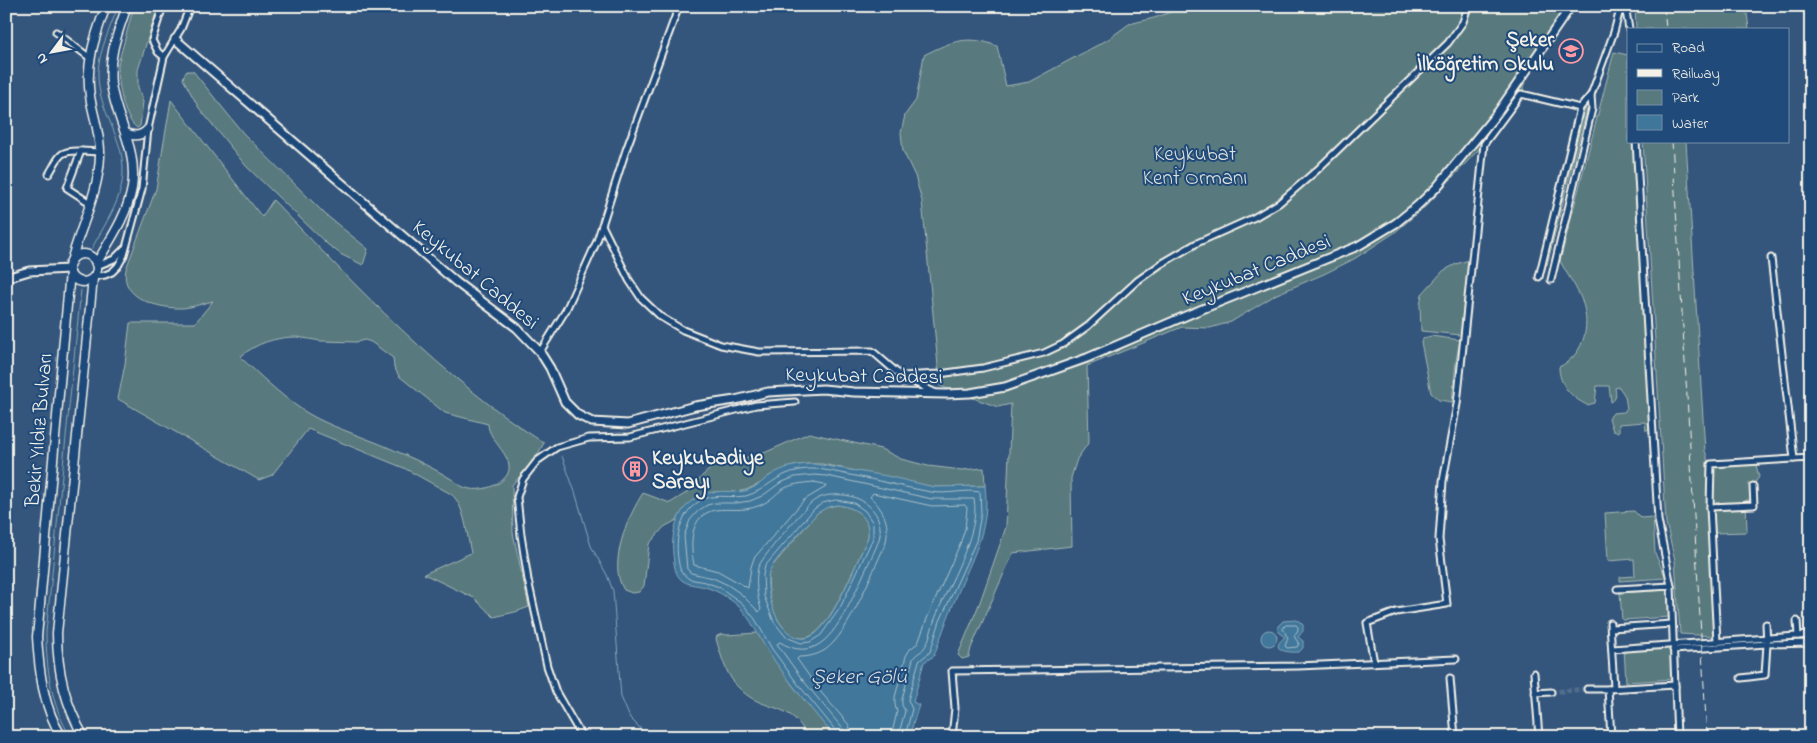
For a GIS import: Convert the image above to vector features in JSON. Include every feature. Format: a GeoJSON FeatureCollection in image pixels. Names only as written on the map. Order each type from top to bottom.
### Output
{"type":"FeatureCollection","features":[{"type":"Feature","properties":{"kind":"main road","name":"Bekir Yıldız Bulvarı"},"geometry":{"type":"LineString","coordinates":[[62,737],[51,715],[46,697],[39,663],[37,637],[70,268],[98,175],[100,152],[98,130],[89,89],[90,58],[94,38],[106,6]]}},
{"type":"Feature","properties":{"kind":"main road"},"geometry":{"type":"LineString","coordinates":[[97,265],[92,257],[83,254],[77,256],[70,268],[72,277],[80,282],[87,282],[94,277],[97,265],[122,218],[130,194],[133,178],[132,161],[126,133],[113,93],[110,69],[112,48],[127,6]]}},
{"type":"Feature","properties":{"kind":"main road"},"geometry":{"type":"LineString","coordinates":[[126,133],[136,136],[148,129]]}},
{"type":"Feature","properties":{"kind":"main road","name":"Bekir Yıldız Bulvarı"},"geometry":{"type":"LineString","coordinates":[[84,737],[72,714],[63,688],[58,656],[57,633],[94,277]]}},
{"type":"Feature","properties":{"kind":"street"},"geometry":{"type":"LineString","coordinates":[[163,6],[152,40],[158,52],[164,57]]}},
{"type":"Feature","properties":{"kind":"street"},"geometry":{"type":"LineString","coordinates":[[94,277],[108,274],[115,269],[126,247],[142,189],[148,129],[164,57],[181,29],[190,6]]}},
{"type":"Feature","properties":{"kind":"street"},"geometry":{"type":"LineString","coordinates":[[540,352],[566,310],[597,241],[635,126],[679,6]]}},
{"type":"Feature","properties":{"kind":"street"},"geometry":{"type":"LineString","coordinates":[[901,376],[946,373],[998,365],[1044,353],[1074,337],[1125,291],[1161,264],[1197,243],[1255,217],[1279,203],[1317,170],[1440,51],[1460,28],[1465,19],[1468,6]]}},
{"type":"Feature","properties":{"kind":"street","name":"Keykubat Caddesi"},"geometry":{"type":"LineString","coordinates":[[175,39],[456,282],[517,328],[540,352],[550,368],[564,402],[578,415],[592,422],[628,424],[696,406],[735,400],[768,392],[823,389],[854,392],[958,394],[994,390],[1039,377],[1096,355],[1190,314],[1358,246],[1396,223],[1418,206],[1436,188],[1498,112],[1571,6]]}},
{"type":"Feature","properties":{"kind":"street"},"geometry":{"type":"LineString","coordinates":[[1539,277],[1580,108],[1591,95],[1614,32],[1621,6]]}},
{"type":"Feature","properties":{"kind":"street"},"geometry":{"type":"LineString","coordinates":[[1625,6],[1629,28]]}},
{"type":"Feature","properties":{"kind":"street"},"geometry":{"type":"LineString","coordinates":[[56,32],[90,58]]}},
{"type":"Feature","properties":{"kind":"street"},"geometry":{"type":"LineString","coordinates":[[1511,93],[1580,108]]}},
{"type":"Feature","properties":{"kind":"street"},"geometry":{"type":"LineString","coordinates":[[1374,663],[1367,623],[1396,612],[1447,604],[1439,539],[1442,481],[1457,404],[1484,144],[1520,94]]}},
{"type":"Feature","properties":{"kind":"street"},"geometry":{"type":"LineString","coordinates":[[1551,280],[1592,109],[1591,95]]}},
{"type":"Feature","properties":{"kind":"street"},"geometry":{"type":"LineString","coordinates":[[1636,142],[1658,520],[1670,586],[1677,737]]}},
{"type":"Feature","properties":{"kind":"street"},"geometry":{"type":"LineString","coordinates":[[50,174],[62,154],[68,151],[100,152]]}},
{"type":"Feature","properties":{"kind":"street"},"geometry":{"type":"LineString","coordinates":[[80,151],[67,188],[90,204]]}},
{"type":"Feature","properties":{"kind":"street"},"geometry":{"type":"LineString","coordinates":[[602,224],[629,280],[641,298],[661,316],[683,330],[721,345],[759,352],[872,351],[901,376],[936,393]]}},
{"type":"Feature","properties":{"kind":"street"},"geometry":{"type":"LineString","coordinates":[[97,265],[117,257],[126,247]]}},
{"type":"Feature","properties":{"kind":"street"},"geometry":{"type":"LineString","coordinates":[[1771,258],[1794,459]]}},
{"type":"Feature","properties":{"kind":"street"},"geometry":{"type":"LineString","coordinates":[[6,278],[29,271],[70,268]]}},
{"type":"Feature","properties":{"kind":"street"},"geometry":{"type":"LineString","coordinates":[[582,737],[556,692],[547,666],[528,580],[522,542],[517,497],[523,480],[537,461],[557,447],[589,438],[630,437],[756,405],[795,402]]}},
{"type":"Feature","properties":{"kind":"street"},"geometry":{"type":"LineString","coordinates":[[1717,642],[1710,507],[1711,464],[1811,458]]}},
{"type":"Feature","properties":{"kind":"street"},"geometry":{"type":"LineString","coordinates":[[1710,507],[1754,505],[1754,486]]}},
{"type":"Feature","properties":{"kind":"street"},"geometry":{"type":"LineString","coordinates":[[1617,589],[1670,586]]}},
{"type":"Feature","properties":{"kind":"street"},"geometry":{"type":"LineString","coordinates":[[1797,621],[1798,636]]}},
{"type":"Feature","properties":{"kind":"street"},"geometry":{"type":"LineString","coordinates":[[1611,737],[1612,649],[1610,626],[1672,624]]}},
{"type":"Feature","properties":{"kind":"street"},"geometry":{"type":"LineString","coordinates":[[1741,678],[1765,675],[1766,624]]}},
{"type":"Feature","properties":{"kind":"street"},"geometry":{"type":"LineString","coordinates":[[1612,649],[1767,641],[1811,635]]}},
{"type":"Feature","properties":{"kind":"street"},"geometry":{"type":"LineString","coordinates":[[1673,647],[1717,642],[1767,641],[1811,643]]}},
{"type":"Feature","properties":{"kind":"street"},"geometry":{"type":"LineString","coordinates":[[952,737],[955,708],[952,671],[1298,666],[1456,659]]}},
{"type":"Feature","properties":{"kind":"street"},"geometry":{"type":"LineString","coordinates":[[1534,673],[1539,737]]}},
{"type":"Feature","properties":{"kind":"street"},"geometry":{"type":"LineString","coordinates":[[1450,678],[1455,737]]}},
{"type":"Feature","properties":{"kind":"street"},"geometry":{"type":"LineString","coordinates":[[1586,689],[1674,685],[1675,687]]}},
{"type":"Feature","properties":{"kind":"street"},"geometry":{"type":"LineString","coordinates":[[1536,693],[1551,692]]}},
{"type":"Feature","properties":{"kind":"green space"},"geometry":{"type":"Polygon","coordinates":[[[134,6],[158,6],[138,70],[138,87],[143,102],[140,126],[137,128],[132,123],[124,107],[118,64],[134,6]]]}},
{"type":"Feature","properties":{"kind":"green space","name":"Keykubat Kent Ormanı"},"geometry":{"type":"Polygon","coordinates":[[[1188,6],[1571,6],[1573,10],[1528,76],[1519,102],[1487,144],[1479,149],[1426,206],[1394,233],[1354,259],[1277,294],[1231,322],[1210,328],[1182,327],[1087,366],[1089,442],[1077,459],[1071,478],[1072,546],[1013,553],[971,648],[969,657],[962,659],[958,655],[980,602],[1006,527],[1011,404],[998,407],[940,386],[922,201],[915,176],[903,151],[901,133],[905,115],[916,100],[924,55],[942,46],[959,41],[986,42],[997,46],[1006,86],[1029,82],[1107,40],[1129,24],[1154,18],[1188,6]]]}},
{"type":"Feature","properties":{"kind":"green space"},"geometry":{"type":"Polygon","coordinates":[[[1635,6],[1746,6],[1749,28],[1636,28],[1635,6]]]}},
{"type":"Feature","properties":{"kind":"green space"},"geometry":{"type":"Polygon","coordinates":[[[1614,52],[1627,55],[1627,142],[1634,142],[1651,426],[1646,431],[1645,422],[1619,424],[1619,432],[1613,431],[1609,418],[1613,413],[1624,412],[1627,409],[1625,396],[1619,387],[1615,388],[1615,398],[1611,402],[1609,386],[1597,386],[1595,403],[1587,405],[1576,399],[1561,380],[1559,367],[1568,361],[1581,346],[1586,326],[1586,316],[1578,291],[1560,261],[1614,52]]]}},
{"type":"Feature","properties":{"kind":"green space"},"geometry":{"type":"Polygon","coordinates":[[[187,71],[193,71],[243,133],[326,215],[368,249],[363,265],[342,255],[327,244],[246,166],[199,108],[183,79],[187,71]]]}},
{"type":"Feature","properties":{"kind":"green space"},"geometry":{"type":"Polygon","coordinates":[[[171,100],[262,217],[273,200],[368,298],[435,360],[470,390],[544,443],[535,459],[512,485],[513,533],[529,607],[494,617],[474,598],[424,574],[471,553],[467,530],[459,505],[451,494],[404,468],[308,429],[272,475],[259,480],[118,399],[130,323],[195,323],[213,301],[183,308],[163,307],[143,300],[129,288],[125,279],[126,269],[156,189],[171,100]],[[297,337],[281,338],[253,348],[240,357],[285,397],[309,414],[333,426],[416,460],[463,487],[485,488],[495,485],[507,475],[509,469],[508,462],[492,437],[488,424],[445,413],[399,376],[394,367],[393,358],[371,342],[365,340],[356,342],[321,341],[297,337]]]}},
{"type":"Feature","properties":{"kind":"green space"},"geometry":{"type":"Polygon","coordinates":[[[1585,109],[1587,109],[1547,265],[1545,265],[1585,109]]]}},
{"type":"Feature","properties":{"kind":"green space"},"geometry":{"type":"Polygon","coordinates":[[[1643,142],[1686,142],[1705,451],[1707,456],[1715,636],[1680,634],[1675,560],[1666,523],[1643,142]]]}},
{"type":"Feature","properties":{"kind":"green space"},"geometry":{"type":"Polygon","coordinates":[[[1469,260],[1461,335],[1421,331],[1420,305],[1422,294],[1443,271],[1469,260]]]}},
{"type":"Feature","properties":{"kind":"green space"},"geometry":{"type":"Polygon","coordinates":[[[1431,336],[1460,340],[1452,402],[1439,400],[1431,393],[1421,342],[1424,338],[1431,336]]]}},
{"type":"Feature","properties":{"kind":"green space"},"geometry":{"type":"Polygon","coordinates":[[[809,433],[881,449],[901,459],[928,466],[962,470],[984,468],[985,486],[934,487],[822,464],[793,466],[769,476],[761,483],[746,490],[714,492],[694,499],[683,510],[677,520],[664,527],[649,544],[644,586],[639,592],[632,593],[624,590],[619,579],[619,554],[631,514],[643,493],[670,503],[688,492],[715,465],[764,453],[809,433]]]}},
{"type":"Feature","properties":{"kind":"green space"},"geometry":{"type":"Polygon","coordinates":[[[1751,463],[1756,465],[1759,477],[1752,487],[1753,500],[1746,500],[1747,532],[1715,533],[1712,464],[1751,463]]]}},
{"type":"Feature","properties":{"kind":"green space"},"geometry":{"type":"Polygon","coordinates":[[[837,505],[856,510],[864,518],[867,523],[868,537],[829,617],[814,634],[806,638],[794,636],[784,628],[775,615],[769,593],[769,570],[817,513],[824,508],[837,505]]]}},
{"type":"Feature","properties":{"kind":"green space"},"geometry":{"type":"Polygon","coordinates":[[[1634,511],[1641,518],[1653,517],[1655,553],[1666,578],[1620,581],[1620,577],[1635,576],[1634,559],[1608,561],[1605,513],[1634,511]]]}},
{"type":"Feature","properties":{"kind":"green space"},"geometry":{"type":"Polygon","coordinates":[[[1668,590],[1670,617],[1622,620],[1620,593],[1668,590]]]}},
{"type":"Feature","properties":{"kind":"green space"},"geometry":{"type":"Polygon","coordinates":[[[757,633],[793,686],[835,737],[807,737],[794,718],[786,712],[751,698],[732,680],[723,660],[716,639],[717,636],[722,634],[757,633]]]}},
{"type":"Feature","properties":{"kind":"green space"},"geometry":{"type":"Polygon","coordinates":[[[1671,646],[1673,679],[1626,682],[1624,649],[1671,646]]]}},
{"type":"Feature","properties":{"kind":"water","name":"Şeker Gölü"},"geometry":{"type":"Polygon","coordinates":[[[808,464],[887,476],[934,487],[985,486],[985,514],[980,539],[934,656],[924,662],[913,702],[919,705],[909,737],[835,737],[767,651],[743,611],[721,593],[683,581],[676,572],[673,554],[674,532],[681,513],[687,505],[704,494],[749,490],[781,470],[791,466],[808,464]],[[844,506],[828,507],[817,513],[783,552],[769,572],[768,590],[775,615],[789,633],[799,638],[815,634],[830,616],[845,589],[868,537],[867,523],[864,518],[856,510],[844,506]]]}},
{"type":"Feature","properties":{"kind":"water"},"geometry":{"type":"Polygon","coordinates":[[[1295,620],[1303,625],[1303,631],[1298,637],[1303,641],[1303,648],[1299,652],[1281,650],[1278,645],[1285,637],[1279,633],[1278,626],[1283,621],[1295,620]]]}},
{"type":"Feature","properties":{"kind":"water"},"geometry":{"type":"Polygon","coordinates":[[[1269,630],[1275,632],[1277,638],[1275,644],[1269,646],[1263,644],[1261,638],[1263,632],[1269,630]]]}},
{"type":"Feature","properties":{"kind":"waterway"},"geometry":{"type":"LineString","coordinates":[[92,248],[114,207],[122,181],[121,151],[103,104],[98,80],[101,55],[118,6]]}},
{"type":"Feature","properties":{"kind":"waterway"},"geometry":{"type":"LineString","coordinates":[[71,737],[54,700],[47,659],[46,632],[81,290]]}},
{"type":"Feature","properties":{"kind":"waterway"},"geometry":{"type":"LineString","coordinates":[[562,456],[591,546],[607,575],[613,591],[621,697],[630,718],[649,737]]}},
{"type":"Feature","properties":{"kind":"tunnel"},"geometry":{"type":"LineString","coordinates":[[1551,692],[1587,689]]}},
{"type":"Feature","properties":{"kind":"railway"},"geometry":{"type":"LineString","coordinates":[[1664,6],[1666,28]]}},
{"type":"Feature","properties":{"kind":"railway"},"geometry":{"type":"LineString","coordinates":[[1672,142],[1707,737]]}},
{"type":"Feature","properties":{"kind":"place","name":"Şeker İlköğretim Okulu"},"geometry":{"type":"Point","coordinates":[1571,51]}},
{"type":"Feature","properties":{"kind":"place","name":"Keykubadiye Sarayı"},"geometry":{"type":"Point","coordinates":[635,469]}}]}
